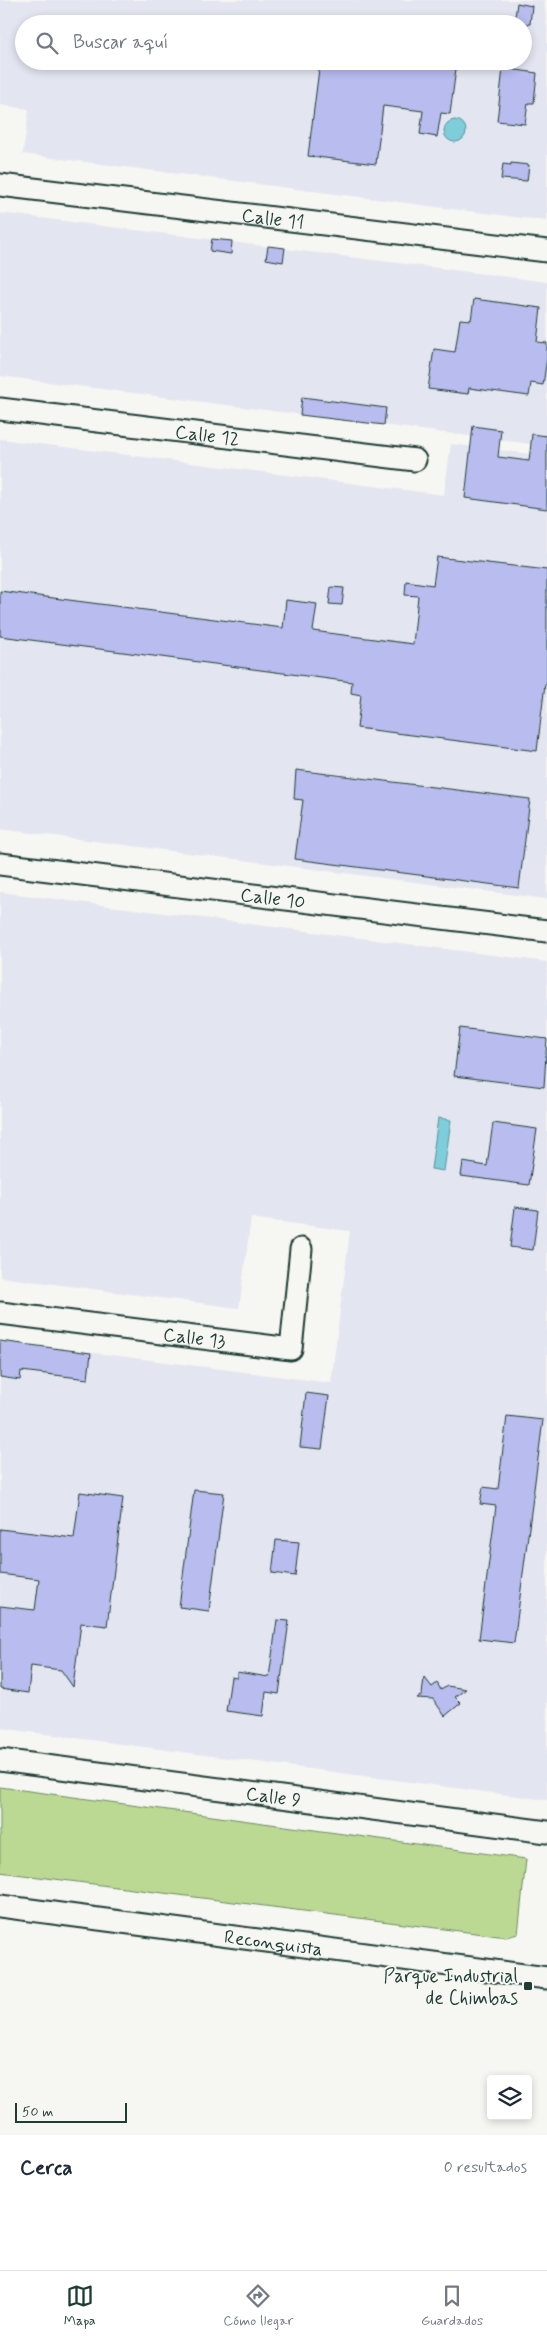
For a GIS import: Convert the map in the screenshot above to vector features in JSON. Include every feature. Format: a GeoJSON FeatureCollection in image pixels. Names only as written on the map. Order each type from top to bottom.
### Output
{"type":"FeatureCollection","features":[{"type":"Feature","properties":{"kind":"street","name":"Calle 11"},"geometry":{"type":"LineString","coordinates":[[0,184],[547,251]]}},
{"type":"Feature","properties":{"kind":"street","name":"Calle 12"},"geometry":{"type":"LineString","coordinates":[[0,409],[415,460]]}},
{"type":"Feature","properties":{"kind":"street","name":"Calle 10"},"geometry":{"type":"LineString","coordinates":[[0,864],[547,931]]}},
{"type":"Feature","properties":{"kind":"street","name":"Calle 13"},"geometry":{"type":"LineString","coordinates":[[0,1314],[291,1349],[301,1250]]}},
{"type":"Feature","properties":{"kind":"street","name":"Calle 9"},"geometry":{"type":"LineString","coordinates":[[0,1760],[547,1832]]}},
{"type":"Feature","properties":{"kind":"street","name":"Reconquista"},"geometry":{"type":"LineString","coordinates":[[0,1906],[547,1978]]}},
{"type":"Feature","properties":{"kind":"shaded area"},"geometry":{"type":"Polygon","coordinates":[[[0,0],[544,0],[547,28],[547,221],[23,154],[29,109],[0,105],[0,0]]]}},
{"type":"Feature","properties":{"kind":"shaded area"},"geometry":{"type":"Polygon","coordinates":[[[0,213],[547,282],[547,446],[0,376],[0,213]]]}},
{"type":"Feature","properties":{"kind":"shaded area"},"geometry":{"type":"Polygon","coordinates":[[[0,439],[444,495],[451,444],[547,456],[547,899],[0,829],[0,439]]]}},
{"type":"Feature","properties":{"kind":"shaded area"},"geometry":{"type":"Polygon","coordinates":[[[0,892],[547,962],[547,1800],[0,1728],[0,1341],[331,1383],[350,1231],[251,1218],[239,1308],[0,1277],[0,892]]]}},
{"type":"Feature","properties":{"kind":"green space"},"geometry":{"type":"Polygon","coordinates":[[[0,1787],[526,1859],[518,1934],[506,1937],[0,1872],[0,1787]]]}},
{"type":"Feature","properties":{"kind":"water"},"geometry":{"type":"Polygon","coordinates":[[[455,120],[463,123],[466,131],[463,139],[455,142],[447,139],[444,131],[447,123],[455,120]]]}},
{"type":"Feature","properties":{"kind":"water"},"geometry":{"type":"Polygon","coordinates":[[[438,1118],[451,1120],[444,1171],[431,1169],[438,1118]]]}},
{"type":"Feature","properties":{"kind":"building"},"geometry":{"type":"Polygon","coordinates":[[[517,3],[532,6],[531,15],[515,15],[517,3]]]}},
{"type":"Feature","properties":{"kind":"building"},"geometry":{"type":"Polygon","coordinates":[[[319,70],[456,70],[450,114],[441,113],[437,137],[420,134],[423,111],[383,106],[376,164],[308,156],[319,70]]]}},
{"type":"Feature","properties":{"kind":"building"},"geometry":{"type":"Polygon","coordinates":[[[503,70],[537,73],[534,103],[528,103],[525,124],[497,121],[503,70]]]}},
{"type":"Feature","properties":{"kind":"building"},"geometry":{"type":"Polygon","coordinates":[[[511,163],[529,165],[527,181],[501,179],[503,164],[511,165],[511,163]]]}},
{"type":"Feature","properties":{"kind":"building"},"geometry":{"type":"Polygon","coordinates":[[[212,239],[232,241],[231,254],[210,251],[212,239]]]}},
{"type":"Feature","properties":{"kind":"building"},"geometry":{"type":"Polygon","coordinates":[[[268,246],[285,248],[283,262],[266,259],[268,246]]]}},
{"type":"Feature","properties":{"kind":"building"},"geometry":{"type":"Polygon","coordinates":[[[474,299],[541,308],[537,342],[547,343],[547,358],[543,385],[531,383],[529,396],[469,388],[468,394],[428,389],[434,349],[455,352],[460,319],[471,320],[474,299]]]}},
{"type":"Feature","properties":{"kind":"building"},"geometry":{"type":"Polygon","coordinates":[[[302,397],[386,408],[384,425],[300,415],[302,397]]]}},
{"type":"Feature","properties":{"kind":"building"},"geometry":{"type":"Polygon","coordinates":[[[473,426],[501,430],[498,457],[529,461],[532,434],[547,436],[547,509],[465,498],[473,426]]]}},
{"type":"Feature","properties":{"kind":"building"},"geometry":{"type":"Polygon","coordinates":[[[437,557],[547,570],[547,684],[545,684],[537,751],[357,728],[361,695],[351,693],[352,682],[0,636],[0,591],[283,628],[286,600],[317,604],[313,631],[413,644],[418,596],[405,595],[406,581],[433,585],[437,557]]]}},
{"type":"Feature","properties":{"kind":"building"},"geometry":{"type":"Polygon","coordinates":[[[331,587],[344,588],[342,605],[329,604],[331,587]]]}},
{"type":"Feature","properties":{"kind":"building"},"geometry":{"type":"Polygon","coordinates":[[[296,770],[530,799],[519,888],[295,859],[303,800],[294,799],[296,770]]]}},
{"type":"Feature","properties":{"kind":"building"},"geometry":{"type":"Polygon","coordinates":[[[460,1028],[547,1039],[544,1087],[454,1076],[460,1028]]]}},
{"type":"Feature","properties":{"kind":"building"},"geometry":{"type":"Polygon","coordinates":[[[493,1123],[537,1129],[529,1185],[461,1176],[463,1162],[487,1166],[493,1123]]]}},
{"type":"Feature","properties":{"kind":"building"},"geometry":{"type":"Polygon","coordinates":[[[515,1207],[538,1210],[533,1250],[510,1247],[515,1207]]]}},
{"type":"Feature","properties":{"kind":"building"},"geometry":{"type":"Polygon","coordinates":[[[0,1341],[91,1353],[88,1379],[21,1371],[20,1380],[0,1377],[0,1341]]]}},
{"type":"Feature","properties":{"kind":"building"},"geometry":{"type":"Polygon","coordinates":[[[306,1393],[329,1396],[322,1449],[300,1447],[306,1393]]]}},
{"type":"Feature","properties":{"kind":"building"},"geometry":{"type":"Polygon","coordinates":[[[507,1416],[543,1420],[514,1643],[479,1639],[496,1506],[480,1504],[483,1487],[498,1489],[507,1416]]]}},
{"type":"Feature","properties":{"kind":"building"},"geometry":{"type":"Polygon","coordinates":[[[194,1490],[224,1493],[209,1611],[179,1607],[194,1490]]]}},
{"type":"Feature","properties":{"kind":"building"},"geometry":{"type":"Polygon","coordinates":[[[80,1492],[123,1498],[107,1626],[81,1623],[73,1687],[61,1670],[31,1666],[28,1693],[0,1689],[0,1606],[35,1610],[39,1579],[0,1574],[0,1529],[74,1538],[80,1492]]]}},
{"type":"Feature","properties":{"kind":"building"},"geometry":{"type":"Polygon","coordinates":[[[276,1540],[299,1542],[295,1576],[272,1573],[276,1540]]]}},
{"type":"Feature","properties":{"kind":"building"},"geometry":{"type":"Polygon","coordinates":[[[277,1620],[289,1621],[279,1694],[266,1692],[263,1716],[226,1711],[231,1677],[237,1678],[237,1672],[269,1677],[277,1620]]]}},
{"type":"Feature","properties":{"kind":"building"},"geometry":{"type":"Polygon","coordinates":[[[424,1677],[432,1687],[437,1683],[441,1690],[447,1686],[466,1689],[455,1697],[461,1703],[445,1716],[433,1699],[417,1698],[422,1695],[424,1677]]]}},
{"type":"Feature","properties":{"kind":"place","name":"Parque Industrial de Chimbas"},"geometry":{"type":"Point","coordinates":[528,1986]}}]}
